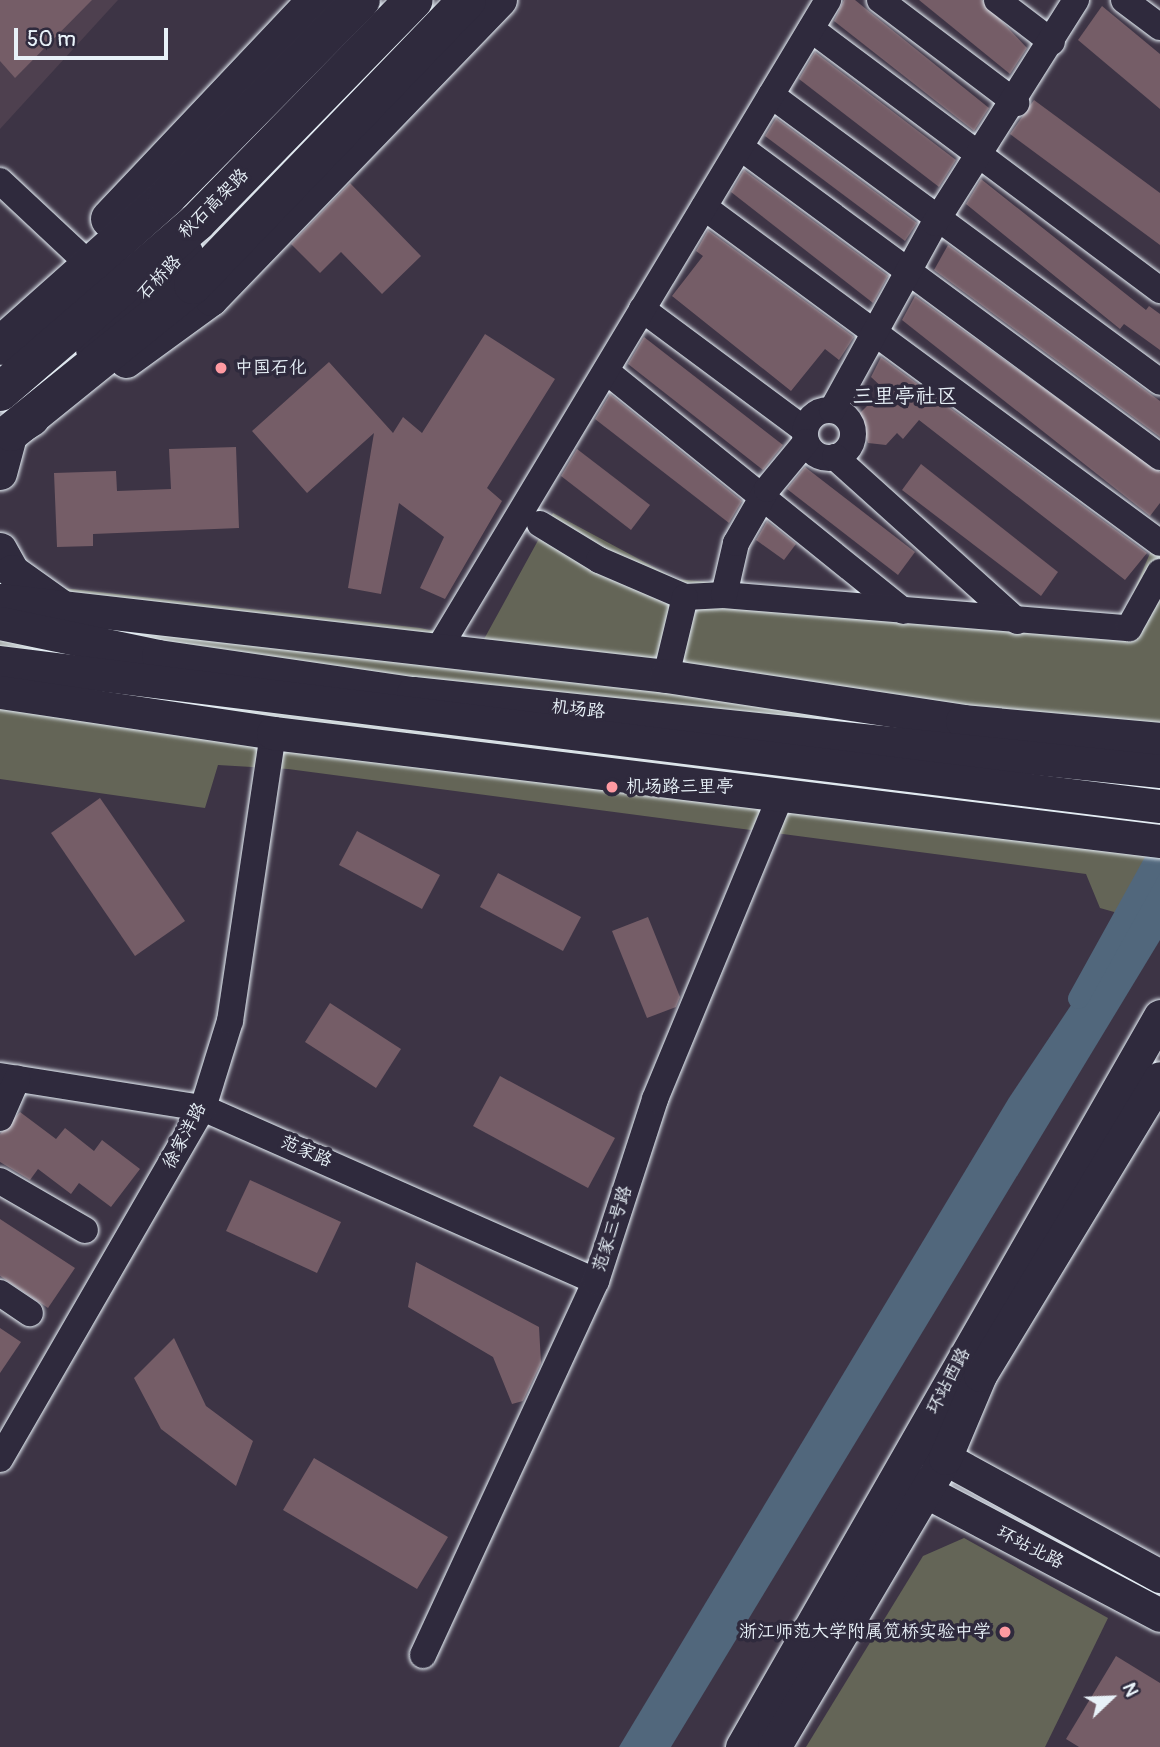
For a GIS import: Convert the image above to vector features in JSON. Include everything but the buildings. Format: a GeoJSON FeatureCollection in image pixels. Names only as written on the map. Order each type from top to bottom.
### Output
{"type":"FeatureCollection","features":[{"type":"Feature","properties":{"kind":"highway"},"geometry":{"type":"LineString","coordinates":[[78,254],[317,0]]}},
{"type":"Feature","properties":{"kind":"highway"},"geometry":{"type":"LineString","coordinates":[[0,346],[167,197],[361,0]]}},
{"type":"Feature","properties":{"kind":"highway","name":"秋石高架路"},"geometry":{"type":"LineString","coordinates":[[0,392],[197,222],[414,0]]}},
{"type":"Feature","properties":{"kind":"highway"},"geometry":{"type":"LineString","coordinates":[[6,437],[193,285],[467,0]]}},
{"type":"Feature","properties":{"kind":"main road"},"geometry":{"type":"LineString","coordinates":[[0,323],[78,254],[337,0]]}},
{"type":"Feature","properties":{"kind":"main road","name":"石桥路"},"geometry":{"type":"LineString","coordinates":[[6,437],[443,0]]}},
{"type":"Feature","properties":{"kind":"main road"},"geometry":{"type":"LineString","coordinates":[[0,473],[6,437],[211,299],[500,0]]}},
{"type":"Feature","properties":{"kind":"main road"},"geometry":{"type":"LineString","coordinates":[[0,549],[12,571],[65,608]]}},
{"type":"Feature","properties":{"kind":"main road","name":"机场路"},"geometry":{"type":"LineString","coordinates":[[0,600],[436,653],[666,676],[962,721],[1151,754]]}},
{"type":"Feature","properties":{"kind":"main road","name":"机场路"},"geometry":{"type":"LineString","coordinates":[[0,623],[158,656],[412,693],[1151,754]]}},
{"type":"Feature","properties":{"kind":"main road"},"geometry":{"type":"LineString","coordinates":[[158,656],[228,628]]}},
{"type":"Feature","properties":{"kind":"main road","name":"机场路"},"geometry":{"type":"LineString","coordinates":[[0,662],[1146,804]]}},
{"type":"Feature","properties":{"kind":"main road"},"geometry":{"type":"LineString","coordinates":[[0,692],[273,733],[1146,839]]}},
{"type":"Feature","properties":{"kind":"main road","name":"环站西路"},"geometry":{"type":"LineString","coordinates":[[774,1747],[913,1486],[916,1443],[1160,1016]]}},
{"type":"Feature","properties":{"kind":"main road","name":"环站西路"},"geometry":{"type":"LineString","coordinates":[[742,1747],[913,1486],[945,1458],[980,1376],[1160,1078]]}},
{"type":"Feature","properties":{"kind":"main road","name":"环站北路"},"geometry":{"type":"LineString","coordinates":[[916,1443],[1160,1576]]}},
{"type":"Feature","properties":{"kind":"main road","name":"环站北路"},"geometry":{"type":"LineString","coordinates":[[913,1486],[1160,1615]]}},
{"type":"Feature","properties":{"kind":"street"},"geometry":{"type":"LineString","coordinates":[[436,653],[828,0]]}},
{"type":"Feature","properties":{"kind":"street"},"geometry":{"type":"LineString","coordinates":[[880,0],[1016,103]]}},
{"type":"Feature","properties":{"kind":"street"},"geometry":{"type":"LineString","coordinates":[[997,0],[1052,42]]}},
{"type":"Feature","properties":{"kind":"street"},"geometry":{"type":"LineString","coordinates":[[724,595],[736,543],[762,497],[805,436],[811,417],[832,410],[872,332],[938,219],[1016,103],[1076,0]]}},
{"type":"Feature","properties":{"kind":"street"},"geometry":{"type":"LineString","coordinates":[[1124,0],[1160,27]]}},
{"type":"Feature","properties":{"kind":"street"},"geometry":{"type":"LineString","coordinates":[[811,29],[1160,290]]}},
{"type":"Feature","properties":{"kind":"street"},"geometry":{"type":"LineString","coordinates":[[771,94],[1160,382]]}},
{"type":"Feature","properties":{"kind":"street"},"geometry":{"type":"LineString","coordinates":[[740,146],[1160,457]]}},
{"type":"Feature","properties":{"kind":"street"},"geometry":{"type":"LineString","coordinates":[[0,181],[78,254]]}},
{"type":"Feature","properties":{"kind":"street"},"geometry":{"type":"LineString","coordinates":[[704,207],[1160,543]]}},
{"type":"Feature","properties":{"kind":"street"},"geometry":{"type":"LineString","coordinates":[[642,309],[805,436],[818,456],[835,457],[848,448],[853,433],[846,418],[832,410]]}},
{"type":"Feature","properties":{"kind":"street"},"geometry":{"type":"LineString","coordinates":[[606,371],[903,611]]}},
{"type":"Feature","properties":{"kind":"street"},"geometry":{"type":"LineString","coordinates":[[835,457],[1017,621]]}},
{"type":"Feature","properties":{"kind":"street"},"geometry":{"type":"LineString","coordinates":[[540,524],[598,560],[685,597],[724,595],[1017,621],[1129,628],[1160,572]]}},
{"type":"Feature","properties":{"kind":"street"},"geometry":{"type":"LineString","coordinates":[[666,676],[685,597]]}},
{"type":"Feature","properties":{"kind":"street","name":"徐家洋路"},"geometry":{"type":"LineString","coordinates":[[0,1460],[203,1108],[230,1021],[273,733]]}},
{"type":"Feature","properties":{"kind":"street","name":"范家三号路"},"geometry":{"type":"LineString","coordinates":[[424,1655],[596,1280],[654,1099],[781,795]]}},
{"type":"Feature","properties":{"kind":"street"},"geometry":{"type":"LineString","coordinates":[[0,1118],[9,1078]]}},
{"type":"Feature","properties":{"kind":"street","name":"范家路"},"geometry":{"type":"LineString","coordinates":[[9,1078],[203,1108],[596,1280]]}},
{"type":"Feature","properties":{"kind":"street"},"geometry":{"type":"LineString","coordinates":[[0,1181],[85,1230]]}},
{"type":"Feature","properties":{"kind":"street"},"geometry":{"type":"LineString","coordinates":[[0,1293],[30,1313]]}},
{"type":"Feature","properties":{"kind":"shaded area"},"geometry":{"type":"Polygon","coordinates":[[[0,0],[118,0],[0,129],[0,0]]]}},
{"type":"Feature","properties":{"kind":"green space"},"geometry":{"type":"Polygon","coordinates":[[[553,513],[676,579],[1121,621],[1160,530],[1160,925],[1100,908],[1086,874],[288,769],[218,765],[205,808],[0,779],[0,581],[420,628],[483,641],[553,513]]]}},
{"type":"Feature","properties":{"kind":"green space","name":"浙江师范大学附属笕桥实验中学"},"geometry":{"type":"Polygon","coordinates":[[[964,1538],[1108,1618],[1045,1747],[806,1747],[923,1556],[964,1538]]]}},
{"type":"Feature","properties":{"kind":"water"},"geometry":{"type":"Polygon","coordinates":[[[1160,872],[1160,940],[671,1747],[619,1747],[1009,1098],[1160,872]]]}},
{"type":"Feature","properties":{"kind":"waterway"},"geometry":{"type":"LineString","coordinates":[[1078,998],[1160,850]]}},
{"type":"Feature","properties":{"kind":"place","name":"中国石化"},"geometry":{"type":"Point","coordinates":[221,368]}},
{"type":"Feature","properties":{"kind":"place","name":"机场路三里亭"},"geometry":{"type":"Point","coordinates":[612,787]}},
{"type":"Feature","properties":{"kind":"place","name":"浙江师范大学附属笕桥实验中学"},"geometry":{"type":"Point","coordinates":[1005,1632]}},
{"type":"Feature","properties":{"kind":"district","name":"三里亭社区"},"geometry":{"type":"Point","coordinates":[905,397]}}]}
